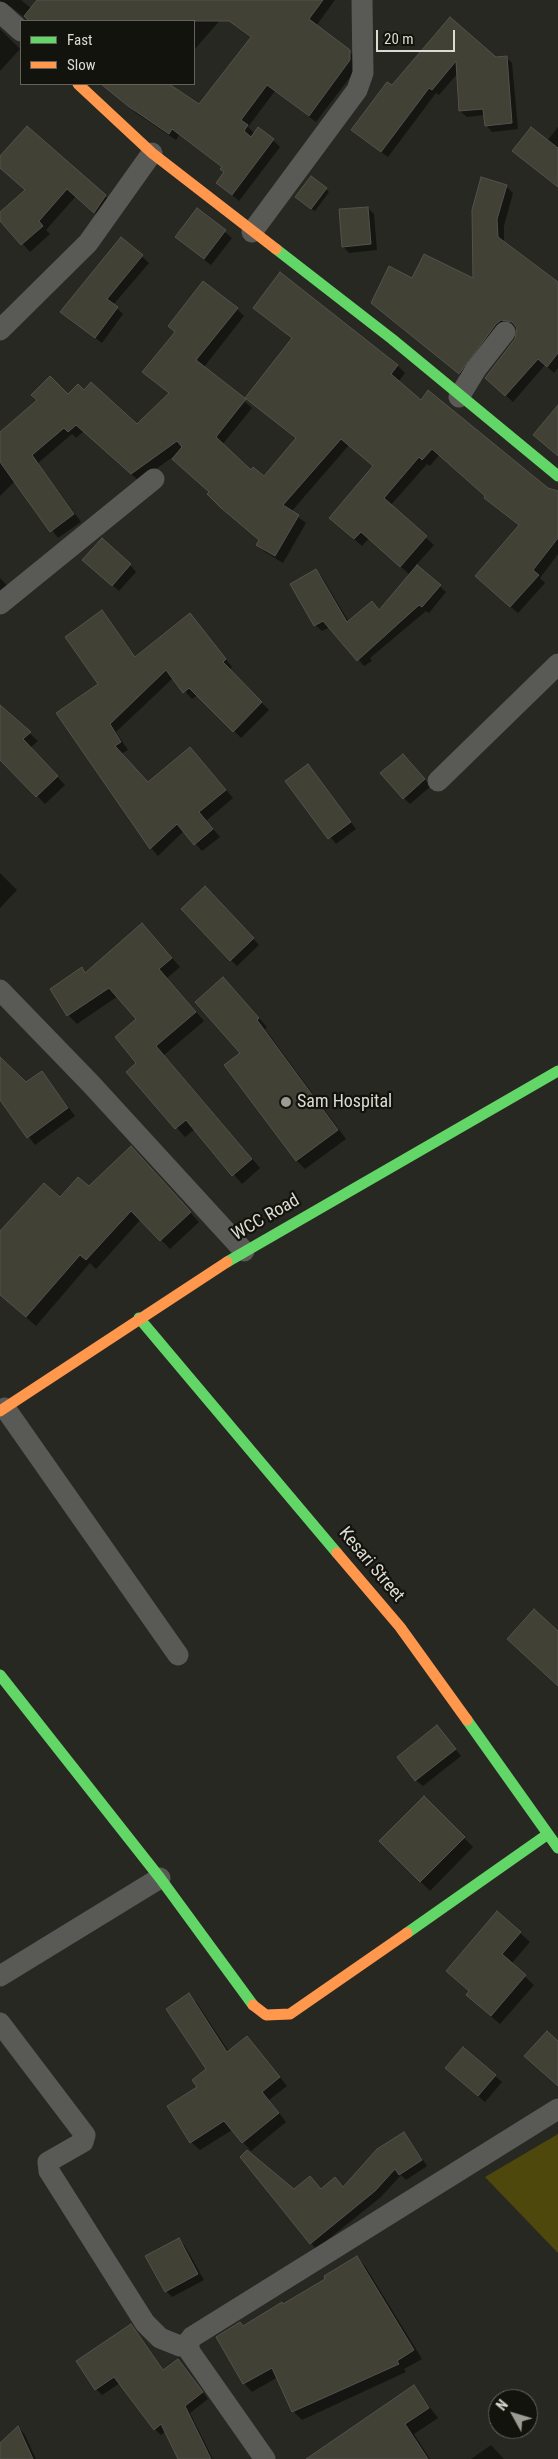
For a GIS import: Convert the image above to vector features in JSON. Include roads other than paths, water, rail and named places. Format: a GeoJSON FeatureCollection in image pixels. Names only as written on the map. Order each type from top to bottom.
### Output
{"type":"FeatureCollection","features":[{"type":"Feature","properties":{"kind":"street"},"geometry":{"type":"LineString","coordinates":[[252,232],[356,90],[363,73],[362,0]]}},
{"type":"Feature","properties":{"kind":"street"},"geometry":{"type":"LineString","coordinates":[[0,12],[20,30]]}},
{"type":"Feature","properties":{"kind":"street"},"geometry":{"type":"LineString","coordinates":[[79,85],[152,153],[392,339],[558,476]]}},
{"type":"Feature","properties":{"kind":"street"},"geometry":{"type":"LineString","coordinates":[[0,330],[88,242],[152,153]]}},
{"type":"Feature","properties":{"kind":"street"},"geometry":{"type":"LineString","coordinates":[[459,396],[476,369],[505,332]]}},
{"type":"Feature","properties":{"kind":"street"},"geometry":{"type":"LineString","coordinates":[[0,604],[154,479]]}},
{"type":"Feature","properties":{"kind":"street"},"geometry":{"type":"LineString","coordinates":[[438,781],[558,664]]}},
{"type":"Feature","properties":{"kind":"street"},"geometry":{"type":"LineString","coordinates":[[0,990],[91,1084],[244,1251]]}},
{"type":"Feature","properties":{"kind":"street","name":"WCC Road"},"geometry":{"type":"LineString","coordinates":[[3,1409],[244,1251],[558,1071]]}},
{"type":"Feature","properties":{"kind":"street","name":"Kesari Street"},"geometry":{"type":"LineString","coordinates":[[140,1318],[400,1627],[558,1848]]}},
{"type":"Feature","properties":{"kind":"street"},"geometry":{"type":"LineString","coordinates":[[3,1409],[178,1654]]}},
{"type":"Feature","properties":{"kind":"street"},"geometry":{"type":"LineString","coordinates":[[0,1675],[160,1878],[253,2005],[266,2015],[290,2014],[302,2007],[548,1834]]}},
{"type":"Feature","properties":{"kind":"street"},"geometry":{"type":"LineString","coordinates":[[0,1976],[160,1878]]}},
{"type":"Feature","properties":{"kind":"street"},"geometry":{"type":"LineString","coordinates":[[0,2023],[86,2135],[82,2142],[48,2162],[49,2171],[145,2323],[160,2338],[180,2346],[188,2346]]}},
{"type":"Feature","properties":{"kind":"street"},"geometry":{"type":"LineString","coordinates":[[265,2459],[190,2352],[189,2340],[195,2334],[558,2109]]}},
{"type":"Feature","properties":{"kind":"place","name":"Sam Hospital"},"geometry":{"type":"Point","coordinates":[286,1102]}}]}
